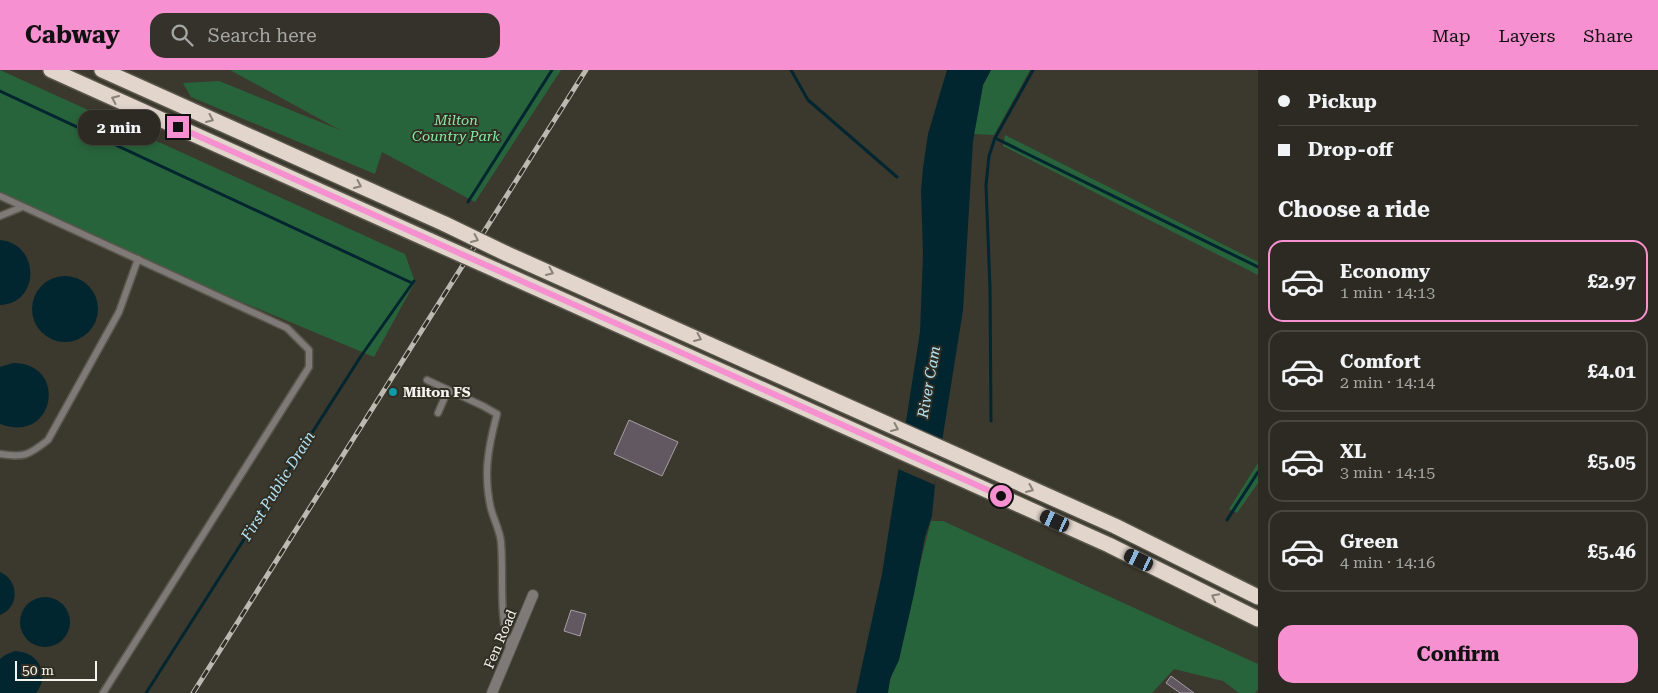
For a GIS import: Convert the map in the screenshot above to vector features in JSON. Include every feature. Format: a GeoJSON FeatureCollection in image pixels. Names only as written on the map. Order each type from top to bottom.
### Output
{"type":"FeatureCollection","features":[{"type":"Feature","properties":{"kind":"highway"},"geometry":{"type":"LineString","coordinates":[[51,70],[1109,545],[1258,619]]}},
{"type":"Feature","properties":{"kind":"highway"},"geometry":{"type":"LineString","coordinates":[[102,70],[1115,526],[1258,597]]}},
{"type":"Feature","properties":{"kind":"highway"},"geometry":{"type":"LineString","coordinates":[[1217,576],[1258,585]]}},
{"type":"Feature","properties":{"kind":"street","name":"Fen Road"},"geometry":{"type":"LineString","coordinates":[[492,693],[533,595]]}},
{"type":"Feature","properties":{"kind":"lane"},"geometry":{"type":"LineString","coordinates":[[0,196],[287,328],[309,350],[309,367],[103,693]]}},
{"type":"Feature","properties":{"kind":"lane"},"geometry":{"type":"LineString","coordinates":[[0,216],[22,207]]}},
{"type":"Feature","properties":{"kind":"lane"},"geometry":{"type":"LineString","coordinates":[[0,454],[16,457],[34,452],[48,440],[119,312],[138,259]]}},
{"type":"Feature","properties":{"kind":"lane"},"geometry":{"type":"LineString","coordinates":[[427,380],[497,414],[488,448],[487,487],[491,510],[501,540],[502,612],[510,650]]}},
{"type":"Feature","properties":{"kind":"lane"},"geometry":{"type":"LineString","coordinates":[[438,413],[448,390]]}},
{"type":"Feature","properties":{"kind":"green space"},"geometry":{"type":"Polygon","coordinates":[[[0,70],[405,254],[415,282],[374,357],[160,268],[0,192],[0,70]]]}},
{"type":"Feature","properties":{"kind":"green space","name":"Milton Country Park"},"geometry":{"type":"Polygon","coordinates":[[[230,70],[561,70],[475,202],[382,152],[375,174],[191,97],[183,83],[219,81],[340,130],[230,70]]]}},
{"type":"Feature","properties":{"kind":"green space"},"geometry":{"type":"Polygon","coordinates":[[[991,70],[1030,70],[994,135],[974,134],[983,85],[991,70]]]}},
{"type":"Feature","properties":{"kind":"green space"},"geometry":{"type":"Polygon","coordinates":[[[1005,135],[1258,262],[1258,275],[1003,146],[1005,135]]]}},
{"type":"Feature","properties":{"kind":"green space"},"geometry":{"type":"Polygon","coordinates":[[[1258,463],[1258,483],[1237,513],[1229,509],[1258,463]]]}},
{"type":"Feature","properties":{"kind":"green space"},"geometry":{"type":"Polygon","coordinates":[[[931,521],[943,521],[1258,664],[1258,689],[1255,693],[1239,693],[1223,681],[1174,669],[1152,693],[887,693],[931,521]]]}},
{"type":"Feature","properties":{"kind":"water","name":"River Cam"},"geometry":{"type":"Polygon","coordinates":[[[947,70],[991,70],[983,85],[973,141],[963,310],[935,485],[932,516],[925,537],[899,660],[890,679],[888,693],[856,693],[882,574],[920,332],[923,254],[921,191],[923,168],[928,134],[947,70]]]}},
{"type":"Feature","properties":{"kind":"water"},"geometry":{"type":"Polygon","coordinates":[[[0,240],[13,244],[23,252],[29,262],[30,274],[28,285],[23,295],[13,302],[0,305],[0,240]]]}},
{"type":"Feature","properties":{"kind":"water"},"geometry":{"type":"Polygon","coordinates":[[[65,276],[77,279],[88,286],[95,297],[98,309],[95,321],[88,332],[77,339],[65,342],[53,339],[42,332],[35,321],[32,309],[35,297],[42,286],[53,279],[65,276]]]}},
{"type":"Feature","properties":{"kind":"water"},"geometry":{"type":"Polygon","coordinates":[[[13,363],[31,366],[42,375],[48,388],[48,401],[43,414],[33,423],[19,427],[0,424],[0,367],[13,363]]]}},
{"type":"Feature","properties":{"kind":"water"},"geometry":{"type":"Polygon","coordinates":[[[0,572],[11,581],[15,594],[11,606],[0,615],[0,572]]]}},
{"type":"Feature","properties":{"kind":"water"},"geometry":{"type":"Polygon","coordinates":[[[45,597],[63,604],[70,622],[63,640],[45,647],[27,640],[20,622],[27,604],[45,597]]]}},
{"type":"Feature","properties":{"kind":"water"},"geometry":{"type":"Polygon","coordinates":[[[15,651],[30,655],[40,665],[42,679],[36,693],[0,693],[0,659],[15,651]]]}},
{"type":"Feature","properties":{"kind":"pier"},"geometry":{"type":"Polygon","coordinates":[[[905,423],[942,440],[935,485],[898,469],[905,423]]]}},
{"type":"Feature","properties":{"kind":"building"},"geometry":{"type":"Polygon","coordinates":[[[629,420],[678,442],[662,476],[614,454],[629,420]]]}},
{"type":"Feature","properties":{"kind":"building"},"geometry":{"type":"Polygon","coordinates":[[[571,610],[586,614],[580,636],[564,631],[571,610]]]}},
{"type":"Feature","properties":{"kind":"building"},"geometry":{"type":"Polygon","coordinates":[[[1171,676],[1194,693],[1180,693],[1166,683],[1171,676]]]}},
{"type":"Feature","properties":{"kind":"waterway"},"geometry":{"type":"LineString","coordinates":[[468,202],[552,70]]}},
{"type":"Feature","properties":{"kind":"waterway"},"geometry":{"type":"LineString","coordinates":[[791,70],[808,100],[897,177]]}},
{"type":"Feature","properties":{"kind":"waterway"},"geometry":{"type":"LineString","coordinates":[[991,421],[990,288],[986,185],[989,156],[995,138],[1033,70]]}},
{"type":"Feature","properties":{"kind":"waterway"},"geometry":{"type":"LineString","coordinates":[[0,91],[412,283]]}},
{"type":"Feature","properties":{"kind":"waterway"},"geometry":{"type":"LineString","coordinates":[[995,138],[1258,267]]}},
{"type":"Feature","properties":{"kind":"waterway","name":"First Public Drain"},"geometry":{"type":"LineString","coordinates":[[146,693],[361,356],[414,281]]}},
{"type":"Feature","properties":{"kind":"waterway"},"geometry":{"type":"LineString","coordinates":[[1227,520],[1258,472]]}},
{"type":"Feature","properties":{"kind":"railway"},"geometry":{"type":"LineString","coordinates":[[193,693],[586,70]]}},
{"type":"Feature","properties":{"kind":"place","name":"Milton FS"},"geometry":{"type":"Point","coordinates":[393,392]}},
{"type":"Feature","properties":{"kind":"route"},"geometry":{"type":"LineString","coordinates":[[178,127],[1001,496]]}}]}
